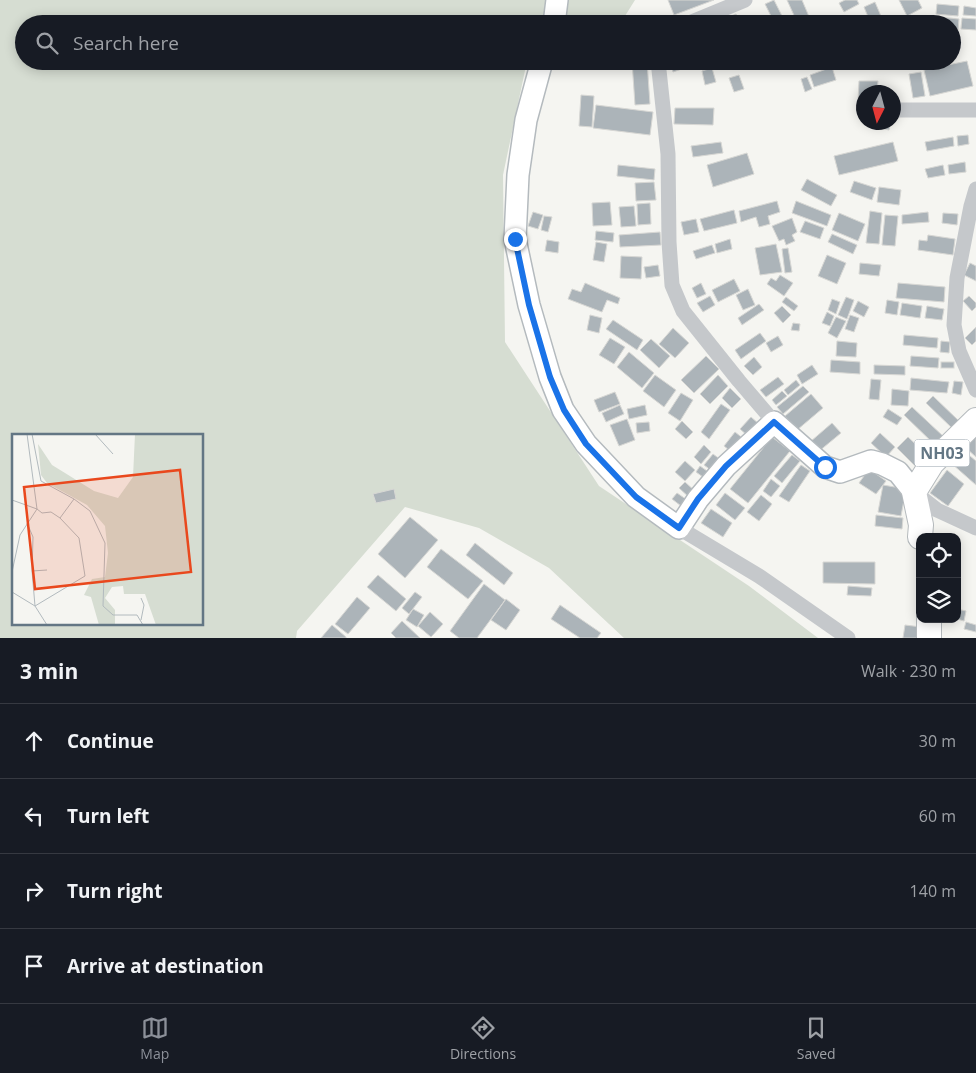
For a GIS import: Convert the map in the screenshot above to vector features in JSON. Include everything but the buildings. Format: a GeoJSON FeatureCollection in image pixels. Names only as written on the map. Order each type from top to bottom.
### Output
{"type":"FeatureCollection","features":[{"type":"Feature","properties":{"kind":"main road"},"geometry":{"type":"LineString","coordinates":[[555,15],[557,0]]}},
{"type":"Feature","properties":{"kind":"main road"},"geometry":{"type":"LineString","coordinates":[[540,70],[523,138],[518,175],[515,239],[529,305],[550,377],[564,410],[586,444],[636,497],[679,528],[698,499],[726,466],[774,422],[825,467],[840,472],[871,462],[882,464],[898,472],[914,492]]}},
{"type":"Feature","properties":{"kind":"main road","name":"NH03"},"geometry":{"type":"LineString","coordinates":[[920,533],[921,525],[914,492],[932,463],[976,420]]}},
{"type":"Feature","properties":{"kind":"main road"},"geometry":{"type":"LineString","coordinates":[[929,623],[929,638]]}},
{"type":"Feature","properties":{"kind":"street"},"geometry":{"type":"LineString","coordinates":[[709,15],[745,0]]}},
{"type":"Feature","properties":{"kind":"street"},"geometry":{"type":"LineString","coordinates":[[659,70],[668,154],[669,242],[672,285],[683,311],[738,381],[774,422]]}},
{"type":"Feature","properties":{"kind":"street"},"geometry":{"type":"LineString","coordinates":[[901,110],[976,110]]}},
{"type":"Feature","properties":{"kind":"street"},"geometry":{"type":"LineString","coordinates":[[976,189],[957,278],[954,325],[959,351],[976,390]]}},
{"type":"Feature","properties":{"kind":"street"},"geometry":{"type":"LineString","coordinates":[[914,492],[937,510],[976,528]]}},
{"type":"Feature","properties":{"kind":"street"},"geometry":{"type":"LineString","coordinates":[[679,528],[759,576],[848,638]]}},
{"type":"Feature","properties":{"kind":"shaded area"},"geometry":{"type":"Polygon","coordinates":[[[0,0],[635,0],[626,15],[15,15],[15,70],[525,70],[503,175],[505,342],[599,486],[749,586],[818,638],[624,638],[549,568],[479,528],[405,507],[297,631],[296,638],[0,638],[0,0]]]}},
{"type":"Feature","properties":{"kind":"route"},"geometry":{"type":"LineString","coordinates":[[515,239],[529,305],[550,377],[564,410],[586,444],[636,497],[679,528],[698,499],[726,466],[774,422],[825,467]]}}]}
